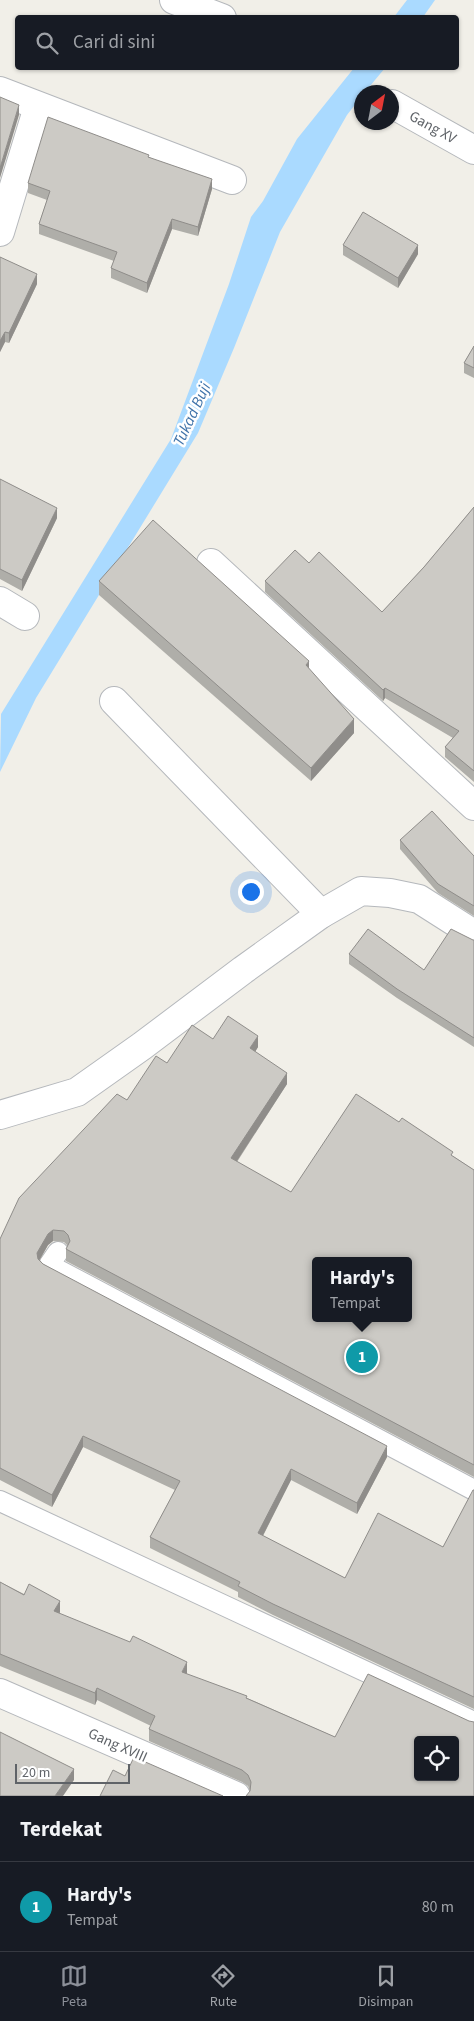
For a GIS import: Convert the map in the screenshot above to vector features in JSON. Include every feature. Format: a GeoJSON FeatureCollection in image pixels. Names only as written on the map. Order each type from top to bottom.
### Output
{"type":"FeatureCollection","features":[{"type":"Feature","properties":{"kind":"street"},"geometry":{"type":"LineString","coordinates":[[174,0],[214,15]]}},
{"type":"Feature","properties":{"kind":"street"},"geometry":{"type":"LineString","coordinates":[[0,91],[232,180]]}},
{"type":"Feature","properties":{"kind":"street"},"geometry":{"type":"LineString","coordinates":[[0,232],[38,107]]}},
{"type":"Feature","properties":{"kind":"street","name":"Gang XV"},"geometry":{"type":"LineString","coordinates":[[399,108],[474,150]]}},
{"type":"Feature","properties":{"kind":"street"},"geometry":{"type":"LineString","coordinates":[[211,563],[474,806]]}},
{"type":"Feature","properties":{"kind":"street"},"geometry":{"type":"LineString","coordinates":[[0,601],[25,616]]}},
{"type":"Feature","properties":{"kind":"street"},"geometry":{"type":"LineString","coordinates":[[114,702],[321,914]]}},
{"type":"Feature","properties":{"kind":"street"},"geometry":{"type":"LineString","coordinates":[[0,1115],[77,1092],[321,914],[361,891],[390,893],[418,899],[474,934]]}},
{"type":"Feature","properties":{"kind":"street","name":"Gang XVIII"},"geometry":{"type":"LineString","coordinates":[[0,1693],[236,1796]]}},
{"type":"Feature","properties":{"kind":"lane"},"geometry":{"type":"LineString","coordinates":[[58,1252],[48,1265],[474,1490]]}},
{"type":"Feature","properties":{"kind":"lane"},"geometry":{"type":"LineString","coordinates":[[0,1501],[474,1722]]}},
{"type":"Feature","properties":{"kind":"water"},"geometry":{"type":"Polygon","coordinates":[[[407,0],[435,0],[424,15],[396,15],[407,0]]]}},
{"type":"Feature","properties":{"kind":"water","name":"Tukad Buji"},"geometry":{"type":"Polygon","coordinates":[[[352,70],[383,70],[371,85],[354,85],[354,106],[280,232],[198,433],[36,698],[0,772],[1,714],[171,439],[229,284],[251,217],[263,201],[297,139],[352,70]]]}},
{"type":"Feature","properties":{"kind":"building"},"geometry":{"type":"Polygon","coordinates":[[[0,97],[19,105],[0,168],[0,97]]]}},
{"type":"Feature","properties":{"kind":"building"},"geometry":{"type":"Polygon","coordinates":[[[48,117],[149,155],[148,157],[212,179],[198,227],[172,219],[147,283],[111,268],[117,252],[39,224],[50,191],[28,183],[48,117]]]}},
{"type":"Feature","properties":{"kind":"building"},"geometry":{"type":"Polygon","coordinates":[[[363,212],[418,245],[398,278],[343,245],[363,212]]]}},
{"type":"Feature","properties":{"kind":"building"},"geometry":{"type":"Polygon","coordinates":[[[0,257],[37,274],[9,333],[5,332],[0,341],[0,257]]]}},
{"type":"Feature","properties":{"kind":"building"},"geometry":{"type":"Polygon","coordinates":[[[474,346],[474,368],[464,363],[474,346]]]}},
{"type":"Feature","properties":{"kind":"building"},"geometry":{"type":"Polygon","coordinates":[[[0,479],[57,508],[22,580],[0,569],[0,479]]]}},
{"type":"Feature","properties":{"kind":"building"},"geometry":{"type":"Polygon","coordinates":[[[474,507],[474,771],[445,747],[459,731],[385,688],[383,690],[265,581],[295,550],[309,563],[319,552],[382,612],[424,567],[474,507]]]}},
{"type":"Feature","properties":{"kind":"building"},"geometry":{"type":"Polygon","coordinates":[[[153,520],[309,661],[306,665],[354,719],[311,768],[99,581],[153,520]]]}},
{"type":"Feature","properties":{"kind":"building"},"geometry":{"type":"Polygon","coordinates":[[[432,811],[474,856],[474,906],[438,884],[400,840],[432,811]]]}},
{"type":"Feature","properties":{"kind":"building"},"geometry":{"type":"Polygon","coordinates":[[[368,929],[424,970],[451,929],[474,940],[474,1038],[397,989],[349,954],[368,929]]]}},
{"type":"Feature","properties":{"kind":"building"},"geometry":{"type":"Polygon","coordinates":[[[228,1016],[258,1036],[250,1048],[287,1073],[231,1158],[291,1192],[356,1094],[399,1122],[402,1118],[453,1152],[451,1155],[474,1170],[474,1465],[66,1249],[70,1241],[64,1231],[53,1230],[48,1234],[37,1253],[38,1259],[43,1264],[387,1446],[357,1503],[291,1469],[258,1533],[345,1578],[378,1513],[443,1547],[474,1490],[474,1697],[273,1604],[238,1586],[240,1582],[150,1537],[180,1481],[83,1436],[52,1495],[0,1468],[0,1239],[19,1198],[117,1094],[127,1100],[156,1056],[167,1063],[192,1025],[213,1039],[228,1016]]]}},
{"type":"Feature","properties":{"kind":"building"},"geometry":{"type":"Polygon","coordinates":[[[0,1582],[24,1595],[29,1584],[60,1601],[54,1611],[130,1642],[133,1636],[187,1662],[182,1672],[247,1696],[246,1698],[335,1737],[368,1674],[474,1722],[474,1796],[246,1796],[250,1791],[251,1782],[248,1775],[242,1770],[149,1729],[155,1716],[97,1688],[95,1693],[0,1654],[0,1582]]]}},
{"type":"Feature","properties":{"kind":"building"},"geometry":{"type":"Polygon","coordinates":[[[0,1732],[74,1769],[55,1796],[0,1796],[0,1732]]]}},
{"type":"Feature","properties":{"kind":"building"},"geometry":{"type":"Polygon","coordinates":[[[134,1757],[223,1796],[100,1796],[113,1770],[125,1776],[134,1757]]]}},
{"type":"Feature","properties":{"kind":"place","name":"Hardy's"},"geometry":{"type":"Point","coordinates":[362,1357]}}]}
